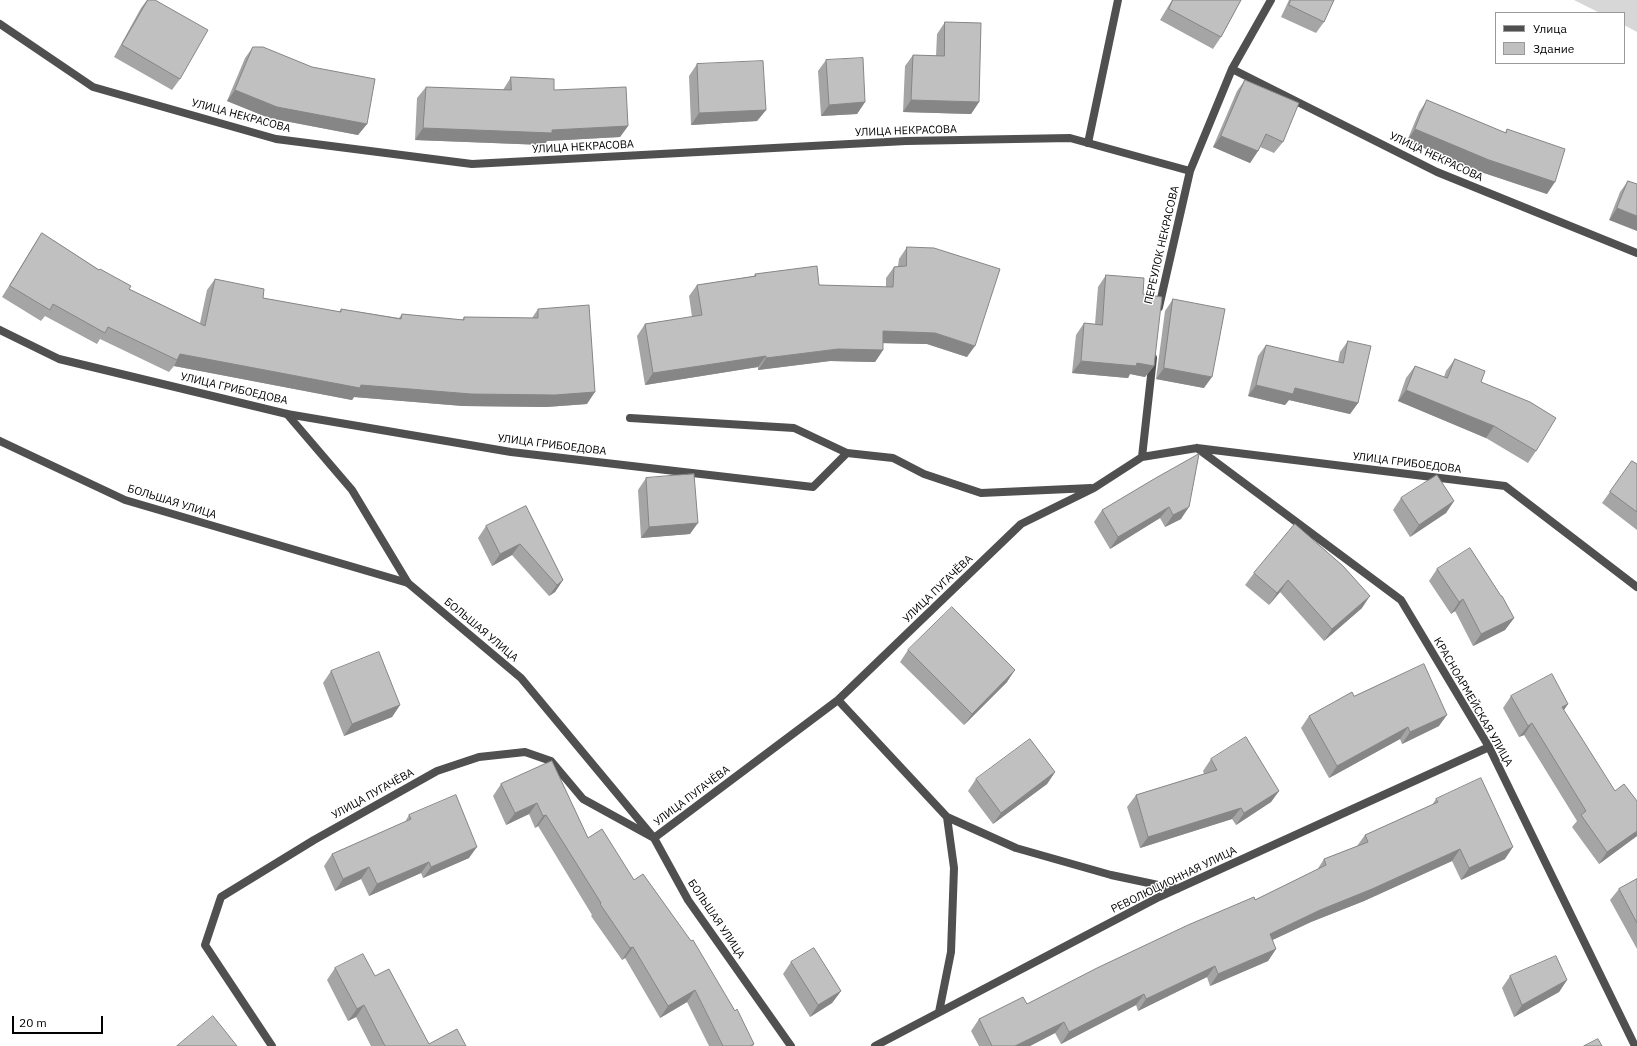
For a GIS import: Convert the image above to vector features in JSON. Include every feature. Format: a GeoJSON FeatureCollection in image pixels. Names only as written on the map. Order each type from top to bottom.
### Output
{"type":"FeatureCollection","features":[{"type":"Feature","properties":{"kind":"street"},"geometry":{"type":"LineString","coordinates":[[1088,143],[1118,0]]}},
{"type":"Feature","properties":{"kind":"street","name":"ПЕРЕУЛОК НЕКРАСОВА"},"geometry":{"type":"LineString","coordinates":[[1158,315],[1190,171],[1232,70],[1271,0]]}},
{"type":"Feature","properties":{"kind":"street","name":"УЛИЦА НЕКРАСОВА"},"geometry":{"type":"LineString","coordinates":[[0,24],[93,87],[276,139],[472,164],[906,140],[1070,138],[1190,171]]}},
{"type":"Feature","properties":{"kind":"street","name":"УЛИЦА НЕКРАСОВА"},"geometry":{"type":"LineString","coordinates":[[1232,70],[1437,172],[1637,253]]}},
{"type":"Feature","properties":{"kind":"street","name":"УЛИЦА ГРИБОЕДОВА"},"geometry":{"type":"LineString","coordinates":[[0,330],[59,359],[287,414],[510,452],[813,487],[847,453]]}},
{"type":"Feature","properties":{"kind":"street"},"geometry":{"type":"LineString","coordinates":[[630,418],[794,428],[847,453],[893,458],[924,474],[981,493],[1094,488],[1142,457],[1154,346]]}},
{"type":"Feature","properties":{"kind":"street"},"geometry":{"type":"LineString","coordinates":[[287,414],[352,490],[408,583]]}},
{"type":"Feature","properties":{"kind":"street","name":"БОЛЬШАЯ УЛИЦА"},"geometry":{"type":"LineString","coordinates":[[0,441],[125,500],[408,583],[521,678],[654,838],[688,900],[791,1046]]}},
{"type":"Feature","properties":{"kind":"street","name":"УЛИЦА ГРИБОЕДОВА"},"geometry":{"type":"LineString","coordinates":[[1142,457],[1197,448],[1505,486],[1637,587]]}},
{"type":"Feature","properties":{"kind":"street","name":"КРАСНОАРМЕЙСКАЯ УЛИЦА"},"geometry":{"type":"LineString","coordinates":[[1197,448],[1401,600],[1488,747],[1635,1046]]}},
{"type":"Feature","properties":{"kind":"street","name":"УЛИЦА ПУГАЧЁВА"},"geometry":{"type":"LineString","coordinates":[[272,1046],[205,945],[221,897],[314,840],[437,771],[479,757],[525,752],[551,761],[583,798],[654,838],[838,700],[1021,524],[1094,488]]}},
{"type":"Feature","properties":{"kind":"street"},"geometry":{"type":"LineString","coordinates":[[838,700],[947,817],[1016,848],[1111,875],[1177,889]]}},
{"type":"Feature","properties":{"kind":"street","name":"РЕВОЛЮЦИОННАЯ УЛИЦА"},"geometry":{"type":"LineString","coordinates":[[874,1046],[1177,889],[1488,747]]}},
{"type":"Feature","properties":{"kind":"street"},"geometry":{"type":"LineString","coordinates":[[939,1012],[951,952],[954,868],[947,817]]}},
{"type":"Feature","properties":{"kind":"shaded area"},"geometry":{"type":"Polygon","coordinates":[[[1574,0],[1637,0],[1637,32],[1625,26],[1625,12],[1598,12],[1574,0]]]}},
{"type":"Feature","properties":{"kind":"building"},"geometry":{"type":"Polygon","coordinates":[[[148,0],[155,0],[208,30],[180,79],[122,45],[148,0]]]}},
{"type":"Feature","properties":{"kind":"building"},"geometry":{"type":"Polygon","coordinates":[[[1173,0],[1241,0],[1221,37],[1169,9],[1173,0]]]}},
{"type":"Feature","properties":{"kind":"building"},"geometry":{"type":"Polygon","coordinates":[[[1291,0],[1334,0],[1324,22],[1289,5],[1291,0]]]}},
{"type":"Feature","properties":{"kind":"building"},"geometry":{"type":"Polygon","coordinates":[[[945,22],[981,23],[979,102],[911,100],[913,55],[944,56],[945,22]]]}},
{"type":"Feature","properties":{"kind":"building"},"geometry":{"type":"Polygon","coordinates":[[[253,47],[263,47],[312,67],[375,79],[367,124],[277,107],[235,90],[253,47]]]}},
{"type":"Feature","properties":{"kind":"building"},"geometry":{"type":"Polygon","coordinates":[[[863,58],[865,102],[829,105],[826,60],[863,58]]]}},
{"type":"Feature","properties":{"kind":"building"},"geometry":{"type":"Polygon","coordinates":[[[763,61],[766,110],[699,113],[697,64],[763,61]]]}},
{"type":"Feature","properties":{"kind":"building"},"geometry":{"type":"Polygon","coordinates":[[[511,77],[554,79],[554,90],[626,87],[628,126],[552,130],[552,133],[423,128],[426,87],[511,90],[511,77]]]}},
{"type":"Feature","properties":{"kind":"building"},"geometry":{"type":"Polygon","coordinates":[[[1245,80],[1299,103],[1283,142],[1266,134],[1258,151],[1221,136],[1245,80]]]}},
{"type":"Feature","properties":{"kind":"building"},"geometry":{"type":"Polygon","coordinates":[[[1427,100],[1506,133],[1507,129],[1565,149],[1555,182],[1489,160],[1415,129],[1427,100]]]}},
{"type":"Feature","properties":{"kind":"building"},"geometry":{"type":"Polygon","coordinates":[[[1628,181],[1637,184],[1637,216],[1617,208],[1628,181]]]}},
{"type":"Feature","properties":{"kind":"building"},"geometry":{"type":"Polygon","coordinates":[[[42,233],[99,270],[100,269],[131,286],[129,289],[205,326],[215,279],[264,289],[263,298],[341,312],[341,309],[401,319],[402,314],[464,320],[464,317],[538,318],[538,309],[589,305],[595,392],[555,395],[471,394],[361,385],[360,388],[180,354],[177,360],[108,327],[105,333],[53,304],[50,310],[10,286],[42,233]]]}},
{"type":"Feature","properties":{"kind":"building"},"geometry":{"type":"Polygon","coordinates":[[[907,247],[934,248],[1000,269],[975,346],[935,333],[883,331],[883,350],[838,349],[766,358],[766,356],[653,373],[645,324],[702,315],[697,285],[756,276],[755,274],[817,266],[819,285],[893,287],[894,267],[906,266],[907,247]]]}},
{"type":"Feature","properties":{"kind":"building"},"geometry":{"type":"Polygon","coordinates":[[[1106,275],[1144,278],[1143,294],[1162,297],[1154,366],[1137,363],[1136,366],[1081,361],[1084,323],[1102,325],[1106,275]]]}},
{"type":"Feature","properties":{"kind":"building"},"geometry":{"type":"Polygon","coordinates":[[[1173,299],[1225,309],[1212,377],[1164,368],[1173,299]]]}},
{"type":"Feature","properties":{"kind":"building"},"geometry":{"type":"Polygon","coordinates":[[[1348,341],[1371,346],[1358,403],[1295,388],[1293,394],[1256,385],[1266,345],[1343,363],[1348,341]]]}},
{"type":"Feature","properties":{"kind":"building"},"geometry":{"type":"Polygon","coordinates":[[[1455,359],[1485,371],[1481,382],[1530,402],[1556,418],[1536,451],[1494,426],[1406,390],[1415,366],[1447,378],[1455,359]]]}},
{"type":"Feature","properties":{"kind":"building"},"geometry":{"type":"Polygon","coordinates":[[[1199,454],[1189,507],[1173,515],[1169,507],[1118,537],[1102,510],[1199,454]]]}},
{"type":"Feature","properties":{"kind":"building"},"geometry":{"type":"Polygon","coordinates":[[[1632,461],[1637,464],[1637,512],[1610,492],[1632,461]]]}},
{"type":"Feature","properties":{"kind":"building"},"geometry":{"type":"Polygon","coordinates":[[[694,474],[698,523],[649,527],[646,478],[694,474]]]}},
{"type":"Feature","properties":{"kind":"building"},"geometry":{"type":"Polygon","coordinates":[[[1437,475],[1454,501],[1419,525],[1401,498],[1437,475]]]}},
{"type":"Feature","properties":{"kind":"building"},"geometry":{"type":"Polygon","coordinates":[[[526,506],[563,580],[557,585],[520,544],[500,554],[486,526],[526,506]]]}},
{"type":"Feature","properties":{"kind":"building"},"geometry":{"type":"Polygon","coordinates":[[[1295,524],[1343,566],[1370,596],[1332,629],[1288,580],[1277,593],[1254,573],[1295,524]]]}},
{"type":"Feature","properties":{"kind":"building"},"geometry":{"type":"Polygon","coordinates":[[[1470,548],[1502,596],[1514,618],[1481,634],[1463,599],[1459,602],[1437,569],[1470,548]]]}},
{"type":"Feature","properties":{"kind":"building"},"geometry":{"type":"Polygon","coordinates":[[[952,607],[1015,670],[972,714],[908,650],[952,607]]]}},
{"type":"Feature","properties":{"kind":"building"},"geometry":{"type":"Polygon","coordinates":[[[379,652],[400,705],[352,724],[331,671],[379,652]]]}},
{"type":"Feature","properties":{"kind":"building"},"geometry":{"type":"Polygon","coordinates":[[[1424,664],[1447,715],[1410,732],[1408,727],[1337,766],[1309,716],[1352,692],[1354,696],[1424,664]]]}},
{"type":"Feature","properties":{"kind":"building"},"geometry":{"type":"Polygon","coordinates":[[[1552,674],[1568,704],[1562,707],[1615,791],[1624,784],[1637,801],[1637,831],[1607,852],[1581,815],[1586,811],[1532,723],[1528,726],[1511,696],[1552,674]]]}},
{"type":"Feature","properties":{"kind":"building"},"geometry":{"type":"Polygon","coordinates":[[[1246,737],[1279,791],[1244,813],[1241,808],[1148,837],[1136,795],[1217,770],[1211,759],[1246,737]]]}},
{"type":"Feature","properties":{"kind":"building"},"geometry":{"type":"Polygon","coordinates":[[[1030,739],[1055,772],[1001,813],[976,779],[1030,739]]]}},
{"type":"Feature","properties":{"kind":"building"},"geometry":{"type":"Polygon","coordinates":[[[552,761],[588,838],[602,829],[634,880],[643,874],[691,941],[693,940],[735,1011],[737,1009],[754,1044],[750,1046],[723,1046],[695,990],[668,1006],[633,947],[630,948],[600,904],[601,903],[546,815],[543,816],[537,803],[515,813],[501,784],[552,761]]]}},
{"type":"Feature","properties":{"kind":"building"},"geometry":{"type":"Polygon","coordinates":[[[1481,778],[1513,847],[1469,868],[1460,849],[1372,889],[1320,910],[1270,934],[1276,949],[1218,974],[1215,966],[1146,999],[1144,994],[1069,1032],[1064,1022],[1015,1046],[992,1046],[979,1019],[1023,997],[1027,1004],[1097,968],[1188,925],[1254,897],[1255,900],[1326,865],[1324,859],[1368,842],[1365,835],[1438,802],[1436,799],[1481,778]]]}},
{"type":"Feature","properties":{"kind":"building"},"geometry":{"type":"Polygon","coordinates":[[[456,795],[477,847],[431,867],[429,862],[377,884],[369,867],[343,879],[332,854],[411,819],[409,815],[456,795]]]}},
{"type":"Feature","properties":{"kind":"building"},"geometry":{"type":"Polygon","coordinates":[[[1637,879],[1637,923],[1619,889],[1637,879]]]}},
{"type":"Feature","properties":{"kind":"building"},"geometry":{"type":"Polygon","coordinates":[[[814,948],[841,991],[818,1005],[791,962],[814,948]]]}},
{"type":"Feature","properties":{"kind":"building"},"geometry":{"type":"Polygon","coordinates":[[[363,954],[375,976],[389,969],[429,1044],[457,1029],[466,1046],[385,1046],[364,1005],[357,1009],[335,968],[363,954]]]}},
{"type":"Feature","properties":{"kind":"building"},"geometry":{"type":"Polygon","coordinates":[[[1556,956],[1567,980],[1522,1005],[1510,976],[1556,956]]]}},
{"type":"Feature","properties":{"kind":"building"},"geometry":{"type":"Polygon","coordinates":[[[213,1016],[237,1046],[177,1046],[213,1016]]]}},
{"type":"Feature","properties":{"kind":"building"},"geometry":{"type":"Polygon","coordinates":[[[1598,1039],[1602,1046],[1584,1046],[1598,1039]]]}}]}
